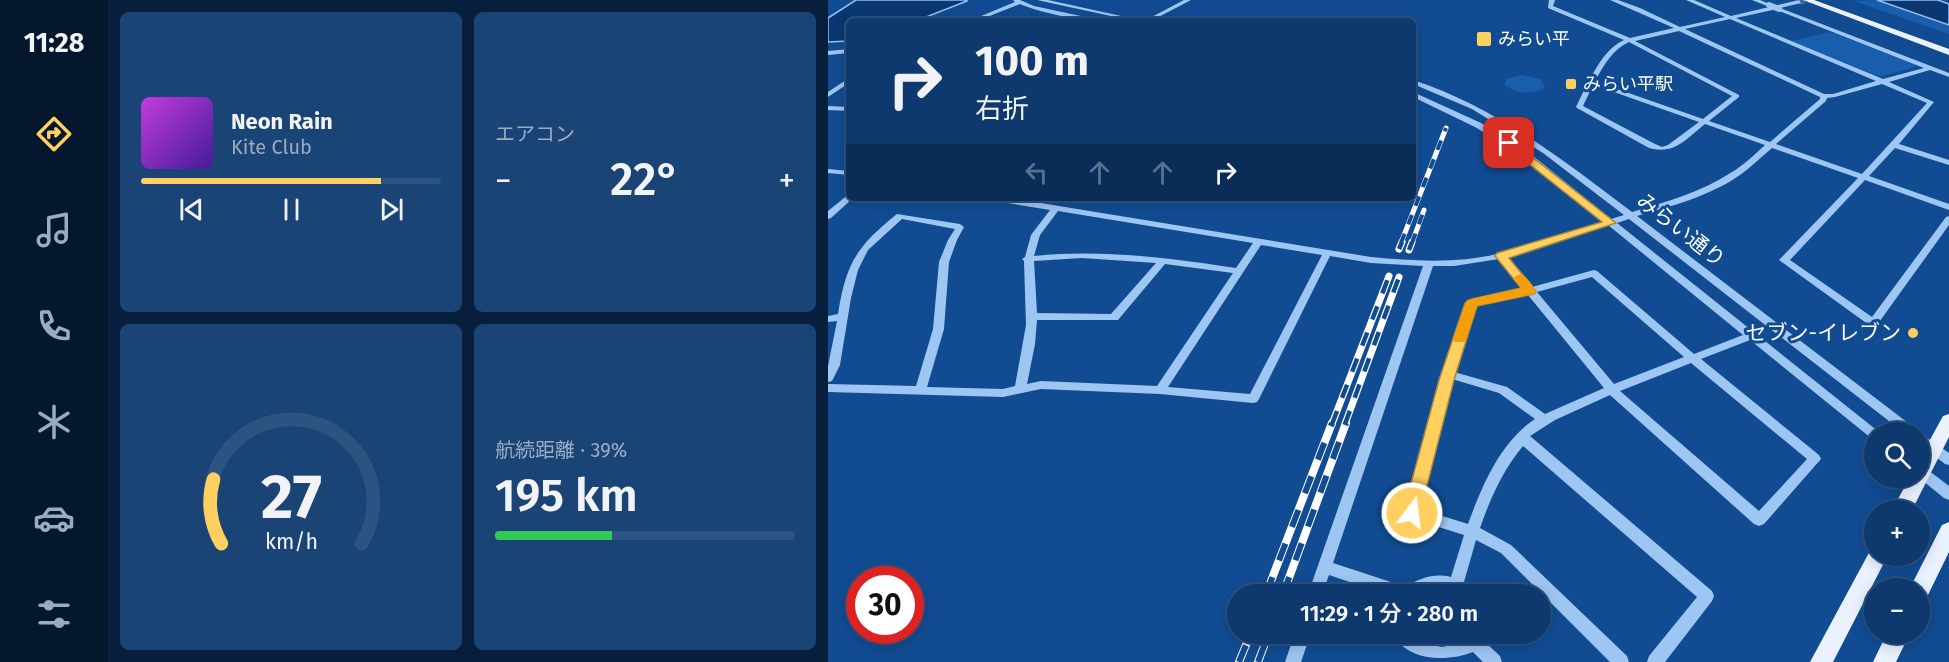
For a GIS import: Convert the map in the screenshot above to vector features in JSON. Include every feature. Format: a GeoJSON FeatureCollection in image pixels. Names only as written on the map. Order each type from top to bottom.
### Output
{"type":"FeatureCollection","features":[{"type":"Feature","properties":{"kind":"main road"},"geometry":{"type":"LineString","coordinates":[[1824,0],[1949,45]]}},
{"type":"Feature","properties":{"kind":"main road"},"geometry":{"type":"LineString","coordinates":[[1803,1],[1949,52]]}},
{"type":"Feature","properties":{"kind":"main road"},"geometry":{"type":"LineString","coordinates":[[1930,440],[1949,421]]}},
{"type":"Feature","properties":{"kind":"main road"},"geometry":{"type":"LineString","coordinates":[[1926,578],[1949,531]]}},
{"type":"Feature","properties":{"kind":"main road"},"geometry":{"type":"LineString","coordinates":[[1821,662],[1872,566]]}},
{"type":"Feature","properties":{"kind":"main road"},"geometry":{"type":"LineString","coordinates":[[1884,662],[1893,644]]}},
{"type":"Feature","properties":{"kind":"street"},"geometry":{"type":"LineString","coordinates":[[1040,0],[1127,18]]}},
{"type":"Feature","properties":{"kind":"street"},"geometry":{"type":"LineString","coordinates":[[1153,18],[1188,0]]}},
{"type":"Feature","properties":{"kind":"street"},"geometry":{"type":"LineString","coordinates":[[1552,0],[1550,7],[1629,40],[1737,96],[1706,121],[1671,147],[1662,149],[1652,146],[1579,107],[1590,84],[1594,83],[1706,121],[1949,207]]}},
{"type":"Feature","properties":{"kind":"street"},"geometry":{"type":"LineString","coordinates":[[1612,0],[1823,96],[1833,96],[1930,68]]}},
{"type":"Feature","properties":{"kind":"street"},"geometry":{"type":"LineString","coordinates":[[1689,0],[1881,83],[1931,102],[1894,145],[1784,260],[1873,323],[1949,219]]}},
{"type":"Feature","properties":{"kind":"street"},"geometry":{"type":"LineString","coordinates":[[1755,0],[1949,75]]}},
{"type":"Feature","properties":{"kind":"street"},"geometry":{"type":"LineString","coordinates":[[979,18],[1017,1],[1044,10],[1085,18]]}},
{"type":"Feature","properties":{"kind":"street"},"geometry":{"type":"LineString","coordinates":[[1594,83],[1593,79],[1606,56],[1617,45],[1629,40],[1803,1]]}},
{"type":"Feature","properties":{"kind":"street"},"geometry":{"type":"LineString","coordinates":[[828,53],[846,51]]}},
{"type":"Feature","properties":{"kind":"street"},"geometry":{"type":"LineString","coordinates":[[828,94],[846,83]]}},
{"type":"Feature","properties":{"kind":"street","name":"みらい通り"},"geometry":{"type":"LineString","coordinates":[[1416,83],[1474,108],[1522,134],[1899,422]]}},
{"type":"Feature","properties":{"kind":"street","name":"みらい通り"},"geometry":{"type":"LineString","coordinates":[[1416,95],[1455,112],[1509,143],[1864,426]]}},
{"type":"Feature","properties":{"kind":"street"},"geometry":{"type":"LineString","coordinates":[[1012,201],[1371,260],[1454,263],[1501,256],[1610,223],[1715,186],[1737,173],[1824,100],[1823,96]]}},
{"type":"Feature","properties":{"kind":"street"},"geometry":{"type":"LineString","coordinates":[[828,108],[846,109]]}},
{"type":"Feature","properties":{"kind":"street"},"geometry":{"type":"LineString","coordinates":[[1894,145],[1949,164]]}},
{"type":"Feature","properties":{"kind":"street"},"geometry":{"type":"LineString","coordinates":[[828,171],[846,173]]}},
{"type":"Feature","properties":{"kind":"street"},"geometry":{"type":"LineString","coordinates":[[828,216],[846,200]]}},
{"type":"Feature","properties":{"kind":"street"},"geometry":{"type":"LineString","coordinates":[[1040,206],[1046,201]]}},
{"type":"Feature","properties":{"kind":"street"},"geometry":{"type":"LineString","coordinates":[[1020,390],[1032,316],[1027,259],[1030,246],[1039,230],[1056,208]]}},
{"type":"Feature","properties":{"kind":"street"},"geometry":{"type":"LineString","coordinates":[[828,378],[834,365],[848,282],[854,263],[877,234],[900,216],[960,227],[944,256],[940,283],[940,318],[935,349],[920,390]]}},
{"type":"Feature","properties":{"kind":"street"},"geometry":{"type":"LineString","coordinates":[[1160,390],[1258,242]]}},
{"type":"Feature","properties":{"kind":"street"},"geometry":{"type":"LineString","coordinates":[[828,388],[1003,393],[1041,385],[1160,390],[1253,399],[1328,253]]}},
{"type":"Feature","properties":{"kind":"street"},"geometry":{"type":"LineString","coordinates":[[1027,259],[1085,254],[1130,255],[1239,271]]}},
{"type":"Feature","properties":{"kind":"street"},"geometry":{"type":"LineString","coordinates":[[1501,256],[1530,291],[1612,390],[1760,520],[1815,459],[1692,358],[1594,273],[1530,291],[1472,303],[1448,374],[1412,513],[1472,531],[1506,549],[1621,662]]}},
{"type":"Feature","properties":{"kind":"street"},"geometry":{"type":"LineString","coordinates":[[1032,316],[1114,318],[1163,260]]}},
{"type":"Feature","properties":{"kind":"street"},"geometry":{"type":"LineString","coordinates":[[1318,584],[1430,263]]}},
{"type":"Feature","properties":{"kind":"street"},"geometry":{"type":"LineString","coordinates":[[828,320],[843,316]]}},
{"type":"Feature","properties":{"kind":"street"},"geometry":{"type":"LineString","coordinates":[[1456,584],[1479,508],[1504,463],[1527,432],[1545,420],[1612,390],[1751,336]]}},
{"type":"Feature","properties":{"kind":"street"},"geometry":{"type":"LineString","coordinates":[[1448,374],[1503,390],[1545,420]]}},
{"type":"Feature","properties":{"kind":"street"},"geometry":{"type":"LineString","coordinates":[[1522,438],[1707,596],[1655,662]]}},
{"type":"Feature","properties":{"kind":"street"},"geometry":{"type":"LineString","coordinates":[[1930,445],[1949,460]]}},
{"type":"Feature","properties":{"kind":"street"},"geometry":{"type":"LineString","coordinates":[[1930,481],[1949,494]]}},
{"type":"Feature","properties":{"kind":"street"},"geometry":{"type":"LineString","coordinates":[[1323,567],[1376,584]]}},
{"type":"Feature","properties":{"kind":"street"},"geometry":{"type":"LineString","coordinates":[[1424,584],[1443,581],[1453,584]]}},
{"type":"Feature","properties":{"kind":"street"},"geometry":{"type":"LineString","coordinates":[[1293,662],[1299,644]]}},
{"type":"Feature","properties":{"kind":"street"},"geometry":{"type":"LineString","coordinates":[[1408,644],[1418,659],[1445,662],[1468,653],[1474,644]]}},
{"type":"Feature","properties":{"kind":"street"},"geometry":{"type":"LineString","coordinates":[[1481,644],[1494,662]]}},
{"type":"Feature","properties":{"kind":"shaded area"},"geometry":{"type":"Polygon","coordinates":[[[856,0],[967,0],[924,18],[846,18],[846,41],[828,42],[828,18],[856,0]]]}},
{"type":"Feature","properties":{"kind":"shaded area"},"geometry":{"type":"Polygon","coordinates":[[[1877,0],[1949,25],[1949,34],[1854,1],[1877,0]]]}},
{"type":"Feature","properties":{"kind":"shaded area"},"geometry":{"type":"Polygon","coordinates":[[[1877,0],[1938,0],[1949,4],[1949,25],[1877,0]]]}},
{"type":"Feature","properties":{"kind":"shaded area"},"geometry":{"type":"Polygon","coordinates":[[[1830,32],[1915,64],[1915,67],[1883,76],[1875,75],[1791,41],[1830,32]]]}},
{"type":"Feature","properties":{"kind":"shaded area"},"geometry":{"type":"Polygon","coordinates":[[[1522,75],[1540,79],[1545,87],[1535,92],[1525,93],[1505,85],[1506,79],[1522,75]]]}},
{"type":"Feature","properties":{"kind":"tunnel"},"geometry":{"type":"LineString","coordinates":[[1799,2],[1809,0]]}},
{"type":"Feature","properties":{"kind":"railway"},"geometry":{"type":"LineString","coordinates":[[1401,243],[1446,128]]}},
{"type":"Feature","properties":{"kind":"railway"},"geometry":{"type":"LineString","coordinates":[[1412,243],[1424,210]]}},
{"type":"Feature","properties":{"kind":"railway"},"geometry":{"type":"LineString","coordinates":[[1399,249],[1402,242]]}},
{"type":"Feature","properties":{"kind":"railway"},"geometry":{"type":"LineString","coordinates":[[1409,250],[1412,242]]}},
{"type":"Feature","properties":{"kind":"railway"},"geometry":{"type":"LineString","coordinates":[[1332,424],[1389,276]]}},
{"type":"Feature","properties":{"kind":"railway"},"geometry":{"type":"LineString","coordinates":[[1345,424],[1399,277]]}},
{"type":"Feature","properties":{"kind":"railway"},"geometry":{"type":"LineString","coordinates":[[1270,584],[1332,423]]}},
{"type":"Feature","properties":{"kind":"railway"},"geometry":{"type":"LineString","coordinates":[[1287,584],[1346,423]]}},
{"type":"Feature","properties":{"kind":"railway"},"geometry":{"type":"LineString","coordinates":[[1239,662],[1246,644]]}},
{"type":"Feature","properties":{"kind":"railway"},"geometry":{"type":"LineString","coordinates":[[1258,662],[1265,644]]}},
{"type":"Feature","properties":{"kind":"slow traffic"},"geometry":{"type":"LineString","coordinates":[[1460,339],[1472,303],[1530,291],[1520,278]]}},
{"type":"Feature","properties":{"kind":"place","name":"みらい平"},"geometry":{"type":"Point","coordinates":[1484,39]}},
{"type":"Feature","properties":{"kind":"place","name":"みらい平駅"},"geometry":{"type":"Point","coordinates":[1571,84]}},
{"type":"Feature","properties":{"kind":"place","name":"セブン-イレブン"},"geometry":{"type":"Point","coordinates":[1913,333]}},
{"type":"Feature","properties":{"kind":"route"},"geometry":{"type":"LineString","coordinates":[[1412,513],[1446,380],[1472,303],[1530,291],[1501,256],[1610,223],[1509,143]]}}]}
